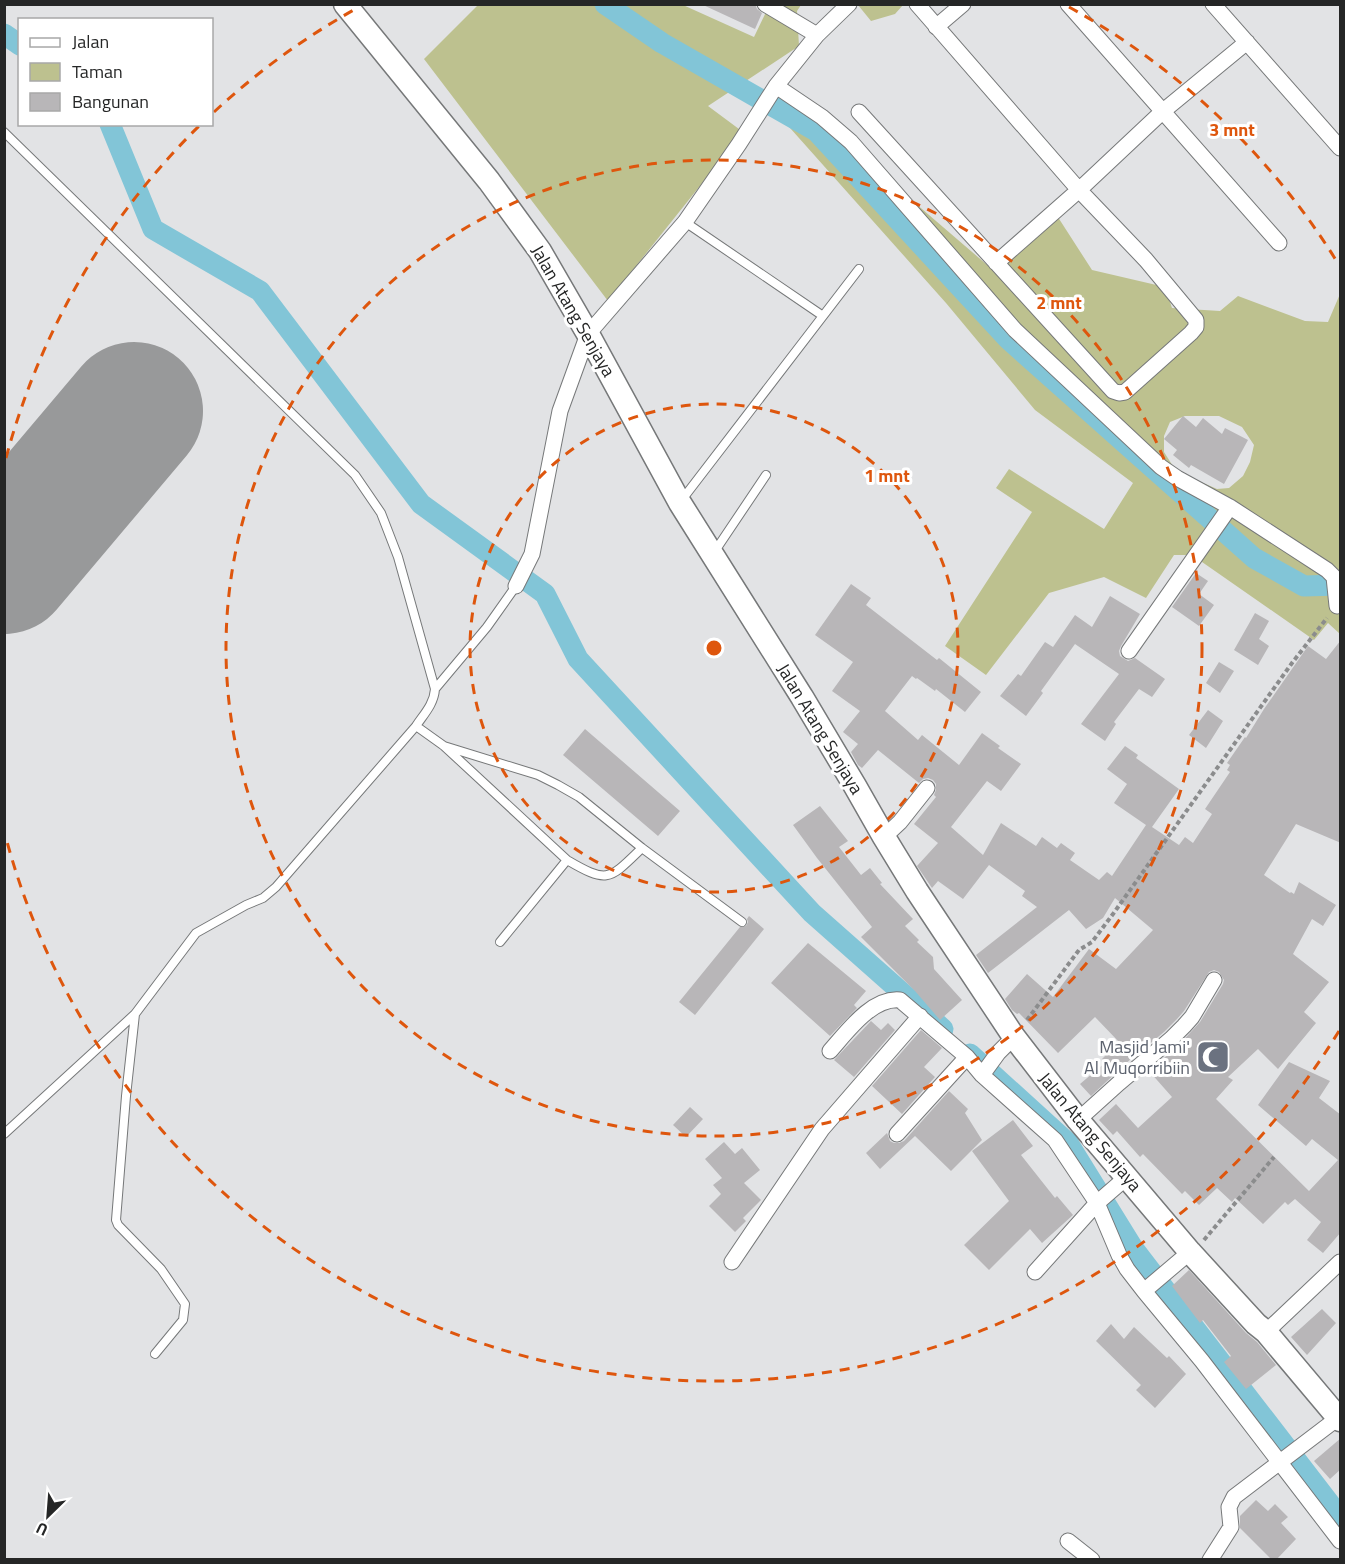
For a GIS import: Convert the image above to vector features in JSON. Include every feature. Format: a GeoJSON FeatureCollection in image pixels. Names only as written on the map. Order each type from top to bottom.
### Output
{"type":"FeatureCollection","features":[{"type":"Feature","properties":{"kind":"main road","name":"Jalan Atang Senjaya"},"geometry":{"type":"LineString","coordinates":[[345,4],[495,189],[540,251],[680,503],[802,697],[940,927],[1006,1045],[1078,1120],[1124,1180],[1256,1324],[1266,1332],[1339,1419]]}},
{"type":"Feature","properties":{"kind":"street"},"geometry":{"type":"LineString","coordinates":[[765,4],[817,35]]}},
{"type":"Feature","properties":{"kind":"street"},"geometry":{"type":"LineString","coordinates":[[516,586],[532,554],[560,411],[588,334],[685,222],[774,90],[817,35],[849,4]]}},
{"type":"Feature","properties":{"kind":"street"},"geometry":{"type":"LineString","coordinates":[[859,112],[1113,391],[1125,392],[1196,327],[1196,320],[1146,260],[1079,190],[917,4]]}},
{"type":"Feature","properties":{"kind":"street"},"geometry":{"type":"LineString","coordinates":[[936,27],[963,4]]}},
{"type":"Feature","properties":{"kind":"street"},"geometry":{"type":"LineString","coordinates":[[1068,4],[1279,243]]}},
{"type":"Feature","properties":{"kind":"street"},"geometry":{"type":"LineString","coordinates":[[1213,4],[1341,148]]}},
{"type":"Feature","properties":{"kind":"street"},"geometry":{"type":"LineString","coordinates":[[996,263],[1079,190],[1162,112],[1247,42]]}},
{"type":"Feature","properties":{"kind":"street"},"geometry":{"type":"LineString","coordinates":[[774,90],[822,117],[851,142],[998,312],[1163,469],[1327,570],[1334,577],[1336,606]]}},
{"type":"Feature","properties":{"kind":"street"},"geometry":{"type":"LineString","coordinates":[[1129,651],[1228,511]]}},
{"type":"Feature","properties":{"kind":"street"},"geometry":{"type":"LineString","coordinates":[[884,837],[900,822],[927,788]]}},
{"type":"Feature","properties":{"kind":"street"},"geometry":{"type":"LineString","coordinates":[[1078,1120],[1184,1026],[1214,980]]}},
{"type":"Feature","properties":{"kind":"street"},"geometry":{"type":"LineString","coordinates":[[830,1051],[876,1005],[894,999],[900,1000],[967,1057],[1055,1140],[1099,1201],[1119,1255],[1148,1289],[1341,1541]]}},
{"type":"Feature","properties":{"kind":"street"},"geometry":{"type":"LineString","coordinates":[[732,1262],[822,1129],[920,1016]]}},
{"type":"Feature","properties":{"kind":"street"},"geometry":{"type":"LineString","coordinates":[[983,1073],[1006,1045]]}},
{"type":"Feature","properties":{"kind":"street"},"geometry":{"type":"LineString","coordinates":[[897,1134],[967,1057]]}},
{"type":"Feature","properties":{"kind":"street"},"geometry":{"type":"LineString","coordinates":[[1035,1272],[1099,1201],[1124,1180]]}},
{"type":"Feature","properties":{"kind":"street"},"geometry":{"type":"LineString","coordinates":[[1148,1289],[1191,1253]]}},
{"type":"Feature","properties":{"kind":"street"},"geometry":{"type":"LineString","coordinates":[[1266,1332],[1341,1262]]}},
{"type":"Feature","properties":{"kind":"street"},"geometry":{"type":"LineString","coordinates":[[1210,1560],[1231,1527],[1228,1507],[1237,1494],[1339,1419]]}},
{"type":"Feature","properties":{"kind":"street"},"geometry":{"type":"LineString","coordinates":[[1068,1541],[1092,1560]]}},
{"type":"Feature","properties":{"kind":"lane"},"geometry":{"type":"LineString","coordinates":[[4,132],[355,475],[381,513],[435,689],[430,705],[416,726],[276,887],[263,898],[196,933],[135,1014],[4,1134]]}},
{"type":"Feature","properties":{"kind":"lane"},"geometry":{"type":"LineString","coordinates":[[685,222],[823,316]]}},
{"type":"Feature","properties":{"kind":"lane"},"geometry":{"type":"LineString","coordinates":[[680,503],[859,269]]}},
{"type":"Feature","properties":{"kind":"lane"},"geometry":{"type":"LineString","coordinates":[[712,555],[766,475]]}},
{"type":"Feature","properties":{"kind":"lane"},"geometry":{"type":"LineString","coordinates":[[435,689],[487,627],[516,586]]}},
{"type":"Feature","properties":{"kind":"lane"},"geometry":{"type":"LineString","coordinates":[[416,726],[444,746],[567,860],[590,873],[603,876],[618,871],[642,848]]}},
{"type":"Feature","properties":{"kind":"lane"},"geometry":{"type":"LineString","coordinates":[[444,746],[538,776],[579,797],[642,848],[742,922]]}},
{"type":"Feature","properties":{"kind":"lane"},"geometry":{"type":"LineString","coordinates":[[500,942],[567,860]]}},
{"type":"Feature","properties":{"kind":"lane"},"geometry":{"type":"LineString","coordinates":[[135,1014],[116,1220],[118,1225],[161,1269],[185,1304],[183,1320],[155,1354]]}},
{"type":"Feature","properties":{"kind":"path"},"geometry":{"type":"LineString","coordinates":[[1006,1045],[1080,950],[1092,942],[1292,663],[1336,606]]}},
{"type":"Feature","properties":{"kind":"path"},"geometry":{"type":"LineString","coordinates":[[1191,1253],[1274,1157]]}},
{"type":"Feature","properties":{"kind":"green space"},"geometry":{"type":"Polygon","coordinates":[[[478,5],[683,5],[754,37],[767,10],[781,11],[784,5],[801,5],[797,11],[799,46],[708,106],[743,132],[608,301],[424,59],[478,5]]]}},
{"type":"Feature","properties":{"kind":"green space"},"geometry":{"type":"Polygon","coordinates":[[[858,5],[903,5],[895,14],[871,21],[858,5]]]}},
{"type":"Feature","properties":{"kind":"green space"},"geometry":{"type":"Polygon","coordinates":[[[766,101],[815,117],[993,270],[1054,211],[1092,270],[1165,287],[1172,308],[1220,311],[1238,296],[1305,321],[1328,322],[1340,294],[1340,634],[1328,623],[1314,640],[1192,555],[1174,555],[1146,598],[1104,577],[1049,593],[986,675],[945,646],[1032,512],[996,488],[1009,469],[1104,529],[1133,483],[1035,410],[946,303],[766,101]],[[1185,416],[1170,422],[1164,436],[1164,452],[1176,471],[1217,489],[1229,488],[1243,476],[1250,462],[1254,445],[1242,427],[1219,416],[1185,416]]]}},
{"type":"Feature","properties":{"kind":"building"},"geometry":{"type":"Polygon","coordinates":[[[701,4],[755,4],[762,13],[755,29],[701,4]]]}},
{"type":"Feature","properties":{"kind":"building"},"geometry":{"type":"Polygon","coordinates":[[[1183,416],[1196,427],[1203,418],[1222,434],[1225,428],[1248,440],[1224,484],[1191,465],[1189,468],[1173,455],[1177,450],[1164,439],[1183,416]]]}},
{"type":"Feature","properties":{"kind":"building"},"geometry":{"type":"Polygon","coordinates":[[[1196,573],[1208,581],[1199,594],[1214,605],[1199,626],[1172,607],[1196,573]]]}},
{"type":"Feature","properties":{"kind":"building"},"geometry":{"type":"Polygon","coordinates":[[[851,584],[871,598],[866,605],[981,692],[965,712],[936,689],[935,691],[912,676],[885,711],[918,740],[922,735],[959,765],[982,733],[1021,764],[1001,791],[987,781],[951,827],[983,855],[1001,823],[1036,846],[1042,837],[1057,848],[1061,843],[1075,853],[1070,860],[1099,880],[1107,872],[1112,876],[1146,825],[1114,803],[1127,784],[1107,769],[1125,746],[1138,755],[1136,758],[1179,789],[1152,827],[1179,845],[1185,837],[1193,843],[1212,814],[1205,809],[1230,772],[1227,770],[1230,765],[1227,763],[1308,646],[1326,659],[1341,640],[1341,843],[1296,824],[1264,875],[1294,894],[1299,882],[1336,905],[1323,926],[1312,919],[1293,954],[1329,982],[1304,1012],[1316,1023],[1278,1069],[1258,1049],[1228,1077],[1233,1080],[1216,1099],[1309,1191],[1338,1160],[1312,1139],[1306,1146],[1258,1105],[1289,1062],[1330,1081],[1319,1098],[1341,1115],[1341,1232],[1323,1253],[1307,1240],[1321,1222],[1295,1199],[1288,1205],[1285,1202],[1263,1224],[1235,1198],[1232,1202],[1217,1188],[1199,1205],[1185,1191],[1182,1194],[1143,1154],[1140,1157],[1117,1131],[1113,1135],[1099,1120],[1116,1104],[1138,1128],[1172,1097],[1149,1071],[1178,1046],[1200,1022],[1223,984],[1224,980],[1219,972],[1214,970],[1209,972],[1177,1019],[1091,1096],[1080,1084],[1106,1062],[1102,1059],[1119,1042],[1095,1017],[1058,1053],[1019,1013],[1012,1010],[1005,999],[1027,974],[1053,997],[1089,949],[1116,969],[1153,930],[1115,898],[1103,918],[1086,929],[1069,910],[988,973],[976,955],[1037,907],[1022,896],[1025,891],[989,865],[963,899],[938,881],[932,888],[917,866],[938,843],[914,824],[936,797],[934,795],[936,784],[928,778],[919,783],[878,750],[862,768],[858,765],[851,752],[858,744],[843,732],[860,711],[832,691],[853,662],[815,635],[851,584]]]}},
{"type":"Feature","properties":{"kind":"building"},"geometry":{"type":"Polygon","coordinates":[[[1110,596],[1140,614],[1121,646],[1120,656],[1128,661],[1135,658],[1165,679],[1152,697],[1139,689],[1114,722],[1116,724],[1105,741],[1081,724],[1119,674],[1075,644],[1026,716],[1000,696],[1018,674],[1021,676],[1045,642],[1053,647],[1075,615],[1092,627],[1110,596]]]}},
{"type":"Feature","properties":{"kind":"building"},"geometry":{"type":"Polygon","coordinates":[[[1255,613],[1269,621],[1259,639],[1269,646],[1258,665],[1234,650],[1255,613]]]}},
{"type":"Feature","properties":{"kind":"building"},"geometry":{"type":"Polygon","coordinates":[[[1219,662],[1234,671],[1220,693],[1206,683],[1219,662]]]}},
{"type":"Feature","properties":{"kind":"building"},"geometry":{"type":"Polygon","coordinates":[[[1208,710],[1223,721],[1206,748],[1189,735],[1208,710]]]}},
{"type":"Feature","properties":{"kind":"building"},"geometry":{"type":"Polygon","coordinates":[[[585,729],[680,811],[658,836],[563,755],[585,729]]]}},
{"type":"Feature","properties":{"kind":"building"},"geometry":{"type":"Polygon","coordinates":[[[820,806],[848,841],[839,847],[861,875],[870,868],[882,883],[880,884],[913,919],[905,926],[919,940],[917,942],[933,957],[934,969],[962,1000],[940,1020],[915,991],[861,937],[872,927],[793,825],[820,806]]]}},
{"type":"Feature","properties":{"kind":"building"},"geometry":{"type":"Polygon","coordinates":[[[749,916],[764,929],[695,1015],[679,1002],[740,927],[746,926],[749,916]]]}},
{"type":"Feature","properties":{"kind":"building"},"geometry":{"type":"Polygon","coordinates":[[[808,943],[866,991],[854,1005],[857,1008],[830,1036],[771,983],[808,943]]]}},
{"type":"Feature","properties":{"kind":"building"},"geometry":{"type":"Polygon","coordinates":[[[871,1021],[881,1030],[888,1023],[895,1030],[854,1077],[834,1060],[871,1021]]]}},
{"type":"Feature","properties":{"kind":"building"},"geometry":{"type":"Polygon","coordinates":[[[921,1030],[942,1048],[924,1067],[935,1077],[902,1114],[872,1086],[921,1030]]]}},
{"type":"Feature","properties":{"kind":"building"},"geometry":{"type":"Polygon","coordinates":[[[949,1091],[968,1109],[965,1113],[982,1140],[951,1171],[915,1136],[880,1169],[866,1153],[887,1133],[890,1141],[894,1143],[904,1141],[949,1091]]]}},
{"type":"Feature","properties":{"kind":"building"},"geometry":{"type":"Polygon","coordinates":[[[690,1107],[703,1119],[686,1137],[673,1125],[690,1107]]]}},
{"type":"Feature","properties":{"kind":"building"},"geometry":{"type":"Polygon","coordinates":[[[1013,1120],[1033,1146],[1021,1155],[1055,1198],[1057,1196],[1073,1215],[1042,1243],[1030,1229],[989,1270],[964,1245],[1009,1201],[972,1151],[1013,1120]]]}},
{"type":"Feature","properties":{"kind":"building"},"geometry":{"type":"Polygon","coordinates":[[[724,1142],[735,1154],[742,1148],[760,1170],[744,1183],[761,1200],[743,1218],[746,1221],[735,1232],[709,1206],[721,1194],[713,1185],[722,1178],[705,1159],[724,1142]]]}},
{"type":"Feature","properties":{"kind":"building"},"geometry":{"type":"Polygon","coordinates":[[[1189,1270],[1276,1365],[1246,1389],[1224,1362],[1231,1356],[1203,1320],[1200,1323],[1172,1286],[1189,1270]]]}},
{"type":"Feature","properties":{"kind":"building"},"geometry":{"type":"Polygon","coordinates":[[[1322,1309],[1336,1323],[1307,1355],[1291,1337],[1322,1309]]]}},
{"type":"Feature","properties":{"kind":"building"},"geometry":{"type":"Polygon","coordinates":[[[1111,1324],[1124,1339],[1134,1327],[1167,1358],[1169,1356],[1186,1374],[1155,1408],[1136,1390],[1141,1385],[1096,1341],[1111,1324]]]}},
{"type":"Feature","properties":{"kind":"building"},"geometry":{"type":"Polygon","coordinates":[[[1341,1438],[1341,1469],[1330,1479],[1314,1461],[1341,1438]]]}},
{"type":"Feature","properties":{"kind":"building"},"geometry":{"type":"Polygon","coordinates":[[[1256,1500],[1268,1511],[1275,1504],[1288,1517],[1281,1523],[1296,1539],[1276,1560],[1272,1560],[1240,1528],[1240,1516],[1256,1500]]]}},
{"type":"Feature","properties":{"kind":"waterway"},"geometry":{"type":"LineString","coordinates":[[605,4],[662,43],[816,131],[1008,339],[1254,558],[1304,586],[1340,585]]}},
{"type":"Feature","properties":{"kind":"waterway"},"geometry":{"type":"LineString","coordinates":[[4,34],[18,44]]}},
{"type":"Feature","properties":{"kind":"waterway"},"geometry":{"type":"LineString","coordinates":[[111,126],[153,229],[260,291],[421,504],[545,594],[578,659],[812,913],[943,1029]]}},
{"type":"Feature","properties":{"kind":"waterway"},"geometry":{"type":"LineString","coordinates":[[970,1054],[1068,1143],[1133,1248],[1340,1517]]}},
{"type":"Feature","properties":{"kind":"runway"},"geometry":{"type":"LineString","coordinates":[[4,565],[134,411]]}},
{"type":"Feature","properties":{"kind":"place","name":"Masjid Jami' Al Muqorribiin"},"geometry":{"type":"Point","coordinates":[1213,1057]}}]}
